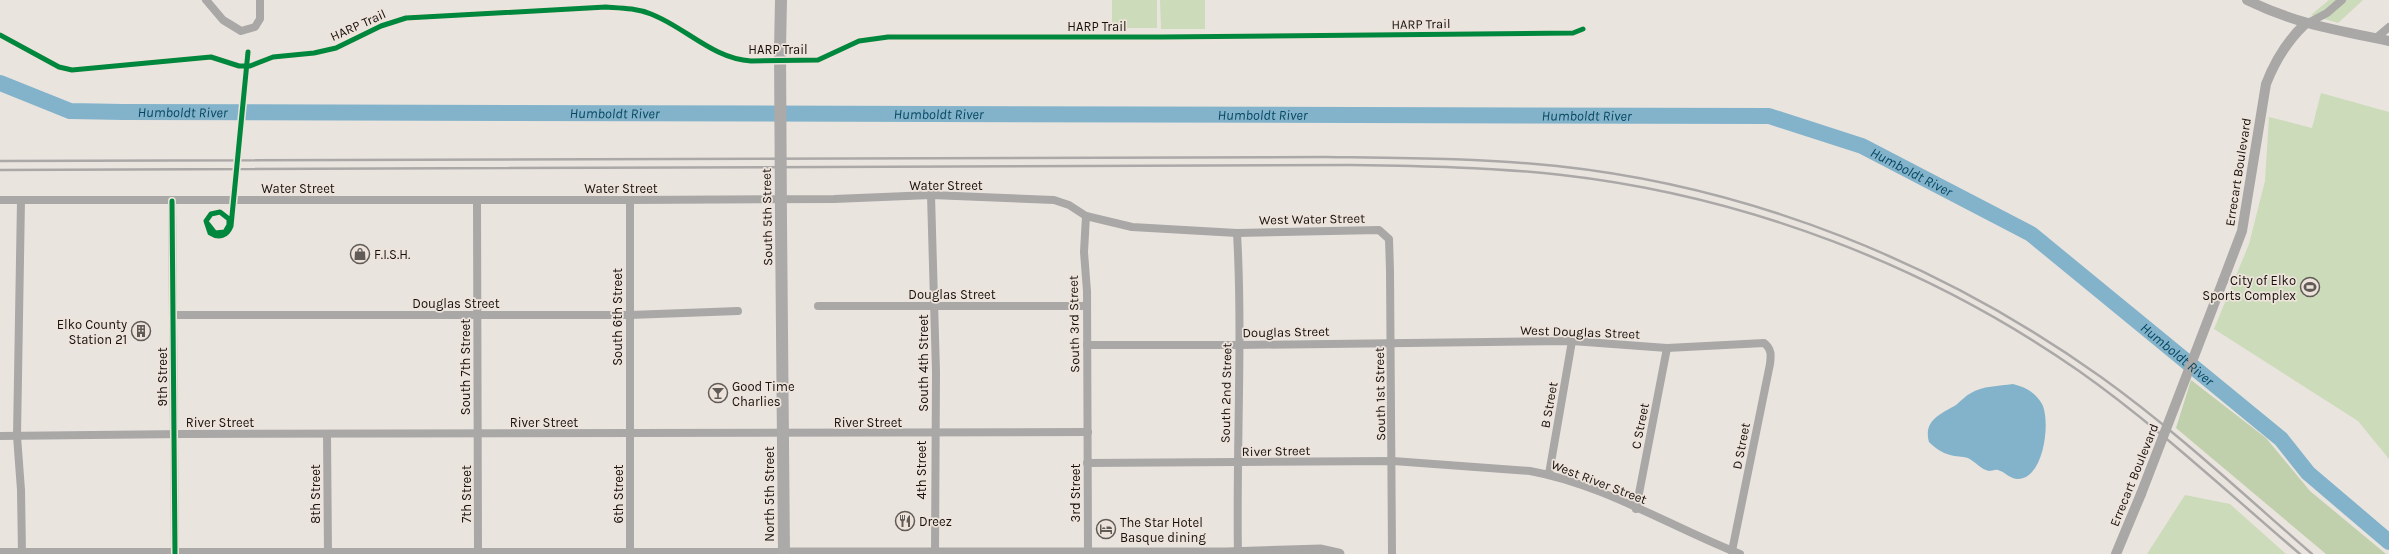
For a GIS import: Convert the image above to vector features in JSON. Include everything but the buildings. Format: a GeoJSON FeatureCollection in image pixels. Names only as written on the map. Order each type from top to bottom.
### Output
{"type":"FeatureCollection","features":[{"type":"Feature","properties":{"kind":"main road","name":"South 5th Street"},"geometry":{"type":"LineString","coordinates":[[781,0],[780,50],[783,434]]}},
{"type":"Feature","properties":{"kind":"main road","name":"North 5th Street"},"geometry":{"type":"LineString","coordinates":[[783,434],[784,554]]}},
{"type":"Feature","properties":{"kind":"main road"},"geometry":{"type":"LineString","coordinates":[[784,554],[1238,553],[1321,550],[1339,554]]}},
{"type":"Feature","properties":{"kind":"street"},"geometry":{"type":"LineString","coordinates":[[206,0],[223,20],[236,29],[250,30],[255,27],[260,18],[260,0]]}},
{"type":"Feature","properties":{"kind":"street"},"geometry":{"type":"LineString","coordinates":[[2247,0],[2273,13],[2305,24],[2389,41]]}},
{"type":"Feature","properties":{"kind":"street"},"geometry":{"type":"LineString","coordinates":[[2305,24],[2327,13],[2342,0]]}},
{"type":"Feature","properties":{"kind":"street","name":"Errecart Boulevard"},"geometry":{"type":"LineString","coordinates":[[2116,554],[2141,494],[2242,231],[2266,84],[2275,62],[2296,32],[2305,24]]}},
{"type":"Feature","properties":{"kind":"street"},"geometry":{"type":"LineString","coordinates":[[2376,38],[2389,27]]}},
{"type":"Feature","properties":{"kind":"street","name":"Water Street"},"geometry":{"type":"LineString","coordinates":[[0,200],[477,201],[834,199],[931,196],[1054,200],[1069,205],[1086,216],[1132,228],[1237,233]]}},
{"type":"Feature","properties":{"kind":"street","name":"South 4th Street"},"geometry":{"type":"LineString","coordinates":[[931,196],[935,306],[934,434]]}},
{"type":"Feature","properties":{"kind":"street"},"geometry":{"type":"LineString","coordinates":[[21,200],[17,436],[21,490],[22,554]]}},
{"type":"Feature","properties":{"kind":"street","name":"South 6th Street"},"geometry":{"type":"LineString","coordinates":[[630,200],[630,434]]}},
{"type":"Feature","properties":{"kind":"street","name":"9th Street"},"geometry":{"type":"LineString","coordinates":[[172,201],[175,554]]}},
{"type":"Feature","properties":{"kind":"street","name":"South 7th Street"},"geometry":{"type":"LineString","coordinates":[[477,201],[478,434]]}},
{"type":"Feature","properties":{"kind":"street","name":"South 3rd Street"},"geometry":{"type":"LineString","coordinates":[[1086,216],[1084,252],[1088,432]]}},
{"type":"Feature","properties":{"kind":"street","name":"West Water Street"},"geometry":{"type":"LineString","coordinates":[[1237,233],[1370,229],[1379,230],[1386,235]]}},
{"type":"Feature","properties":{"kind":"street","name":"South 2nd Street"},"geometry":{"type":"LineString","coordinates":[[1237,233],[1240,291],[1237,464],[1238,553]]}},
{"type":"Feature","properties":{"kind":"street","name":"South 1st Street"},"geometry":{"type":"LineString","coordinates":[[1386,235],[1389,239],[1390,270],[1393,461],[1392,554]]}},
{"type":"Feature","properties":{"kind":"street","name":"Douglas Street"},"geometry":{"type":"LineString","coordinates":[[818,306],[1086,306]]}},
{"type":"Feature","properties":{"kind":"street","name":"Douglas Street"},"geometry":{"type":"LineString","coordinates":[[173,315],[630,315],[738,312]]}},
{"type":"Feature","properties":{"kind":"street","name":"West Douglas Street"},"geometry":{"type":"LineString","coordinates":[[1390,343],[1572,341],[1668,348],[1764,344],[1768,346]]}},
{"type":"Feature","properties":{"kind":"street","name":"B Street"},"geometry":{"type":"LineString","coordinates":[[1549,474],[1572,341]]}},
{"type":"Feature","properties":{"kind":"street","name":"Douglas Street"},"geometry":{"type":"LineString","coordinates":[[1086,345],[1390,343]]}},
{"type":"Feature","properties":{"kind":"street","name":"D Street"},"geometry":{"type":"LineString","coordinates":[[1736,553],[1770,364],[1771,353],[1768,346]]}},
{"type":"Feature","properties":{"kind":"street","name":"C Street"},"geometry":{"type":"LineString","coordinates":[[1636,509],[1668,348]]}},
{"type":"Feature","properties":{"kind":"street","name":"River Street"},"geometry":{"type":"LineString","coordinates":[[0,436],[173,434],[934,434],[1088,432]]}},
{"type":"Feature","properties":{"kind":"street","name":"3rd Street"},"geometry":{"type":"LineString","coordinates":[[1088,432],[1088,554]]}},
{"type":"Feature","properties":{"kind":"street","name":"8th Street"},"geometry":{"type":"LineString","coordinates":[[327,434],[328,554]]}},
{"type":"Feature","properties":{"kind":"street","name":"7th Street"},"geometry":{"type":"LineString","coordinates":[[478,434],[478,554]]}},
{"type":"Feature","properties":{"kind":"street","name":"6th Street"},"geometry":{"type":"LineString","coordinates":[[630,434],[630,554]]}},
{"type":"Feature","properties":{"kind":"street","name":"4th Street"},"geometry":{"type":"LineString","coordinates":[[934,434],[935,554]]}},
{"type":"Feature","properties":{"kind":"street","name":"River Street"},"geometry":{"type":"LineString","coordinates":[[1087,463],[1237,464],[1393,461]]}},
{"type":"Feature","properties":{"kind":"street","name":"West River Street"},"geometry":{"type":"LineString","coordinates":[[1393,461],[1530,471],[1549,474],[1600,493],[1736,553]]}},
{"type":"Feature","properties":{"kind":"street"},"geometry":{"type":"LineString","coordinates":[[0,553],[784,554]]}},
{"type":"Feature","properties":{"kind":"green space"},"geometry":{"type":"Polygon","coordinates":[[[1112,0],[1157,0],[1157,28],[1112,28],[1112,0]]]}},
{"type":"Feature","properties":{"kind":"green space"},"geometry":{"type":"Polygon","coordinates":[[[1160,0],[1205,0],[1205,29],[1161,29],[1160,0]]]}},
{"type":"Feature","properties":{"kind":"green space"},"geometry":{"type":"Polygon","coordinates":[[[2329,0],[2363,0],[2338,23],[2311,15],[2329,0]]]}},
{"type":"Feature","properties":{"kind":"green space","name":"City of Elko Sports Complex"},"geometry":{"type":"Polygon","coordinates":[[[2321,93],[2389,112],[2389,459],[2358,421],[2214,329],[2249,244],[2265,181],[2269,117],[2312,128],[2321,93]]]}},
{"type":"Feature","properties":{"kind":"green space"},"geometry":{"type":"Polygon","coordinates":[[[2191,380],[2266,438],[2310,491],[2386,554],[2326,554],[2176,428],[2191,380]]]}},
{"type":"Feature","properties":{"kind":"green space"},"geometry":{"type":"Polygon","coordinates":[[[2185,495],[2230,504],[2286,554],[2147,554],[2185,495]]]}},
{"type":"Feature","properties":{"kind":"water"},"geometry":{"type":"Polygon","coordinates":[[[2013,384],[2026,388],[2033,393],[2042,404],[2045,412],[2046,423],[2043,448],[2034,470],[2026,477],[2017,479],[1998,470],[1986,470],[1968,458],[1952,456],[1944,453],[1929,442],[1929,428],[1931,423],[1939,415],[1975,391],[2013,384]]]}},
{"type":"Feature","properties":{"kind":"waterway","name":"Humboldt River"},"geometry":{"type":"LineString","coordinates":[[0,83],[70,111],[123,112],[1769,116],[1862,146],[2031,234],[2281,439],[2308,473],[2389,542]]}},
{"type":"Feature","properties":{"kind":"railway"},"geometry":{"type":"LineString","coordinates":[[0,161],[1326,157],[1500,161],[1557,166],[1630,176],[1702,192],[1773,212],[1842,237],[1910,266],[1976,299],[2040,336],[2128,397],[2208,463],[2312,554]]}},
{"type":"Feature","properties":{"kind":"railway"},"geometry":{"type":"LineString","coordinates":[[0,170],[1350,165],[1429,166],[1509,170],[1562,175],[1631,185],[1699,200],[1766,218],[1832,241],[1897,268],[1960,299],[2021,333],[2108,392],[2164,437],[2300,554]]}},
{"type":"Feature","properties":{"kind":"cycle path","name":"HARP Trail"},"geometry":{"type":"LineString","coordinates":[[0,35],[59,67],[72,70],[211,57],[239,66],[250,66],[273,57],[314,53],[336,48],[381,26],[406,18],[606,7],[634,9],[651,14],[724,55],[751,61],[818,60],[859,41],[888,37],[1161,37],[1573,33],[1583,29]]}},
{"type":"Feature","properties":{"kind":"cycle path"},"geometry":{"type":"LineString","coordinates":[[208,224],[215,233],[225,232],[229,225],[229,219],[220,212],[211,214],[206,221],[210,233],[213,235],[222,236],[231,226],[248,52]]}},
{"type":"Feature","properties":{"kind":"cycle path"},"geometry":{"type":"LineString","coordinates":[[172,201],[175,554]]}},
{"type":"Feature","properties":{"kind":"place","name":"F.I.S.H."},"geometry":{"type":"Point","coordinates":[360,254]}},
{"type":"Feature","properties":{"kind":"place","name":"City of Elko Sports Complex"},"geometry":{"type":"Point","coordinates":[2310,287]}},
{"type":"Feature","properties":{"kind":"place","name":"Elko County Station 21"},"geometry":{"type":"Point","coordinates":[141,331]}},
{"type":"Feature","properties":{"kind":"place","name":"Good Time Charlies"},"geometry":{"type":"Point","coordinates":[718,393]}},
{"type":"Feature","properties":{"kind":"place","name":"Dreez"},"geometry":{"type":"Point","coordinates":[905,521]}},
{"type":"Feature","properties":{"kind":"place","name":"The Star Hotel Basque dining"},"geometry":{"type":"Point","coordinates":[1106,529]}}]}
